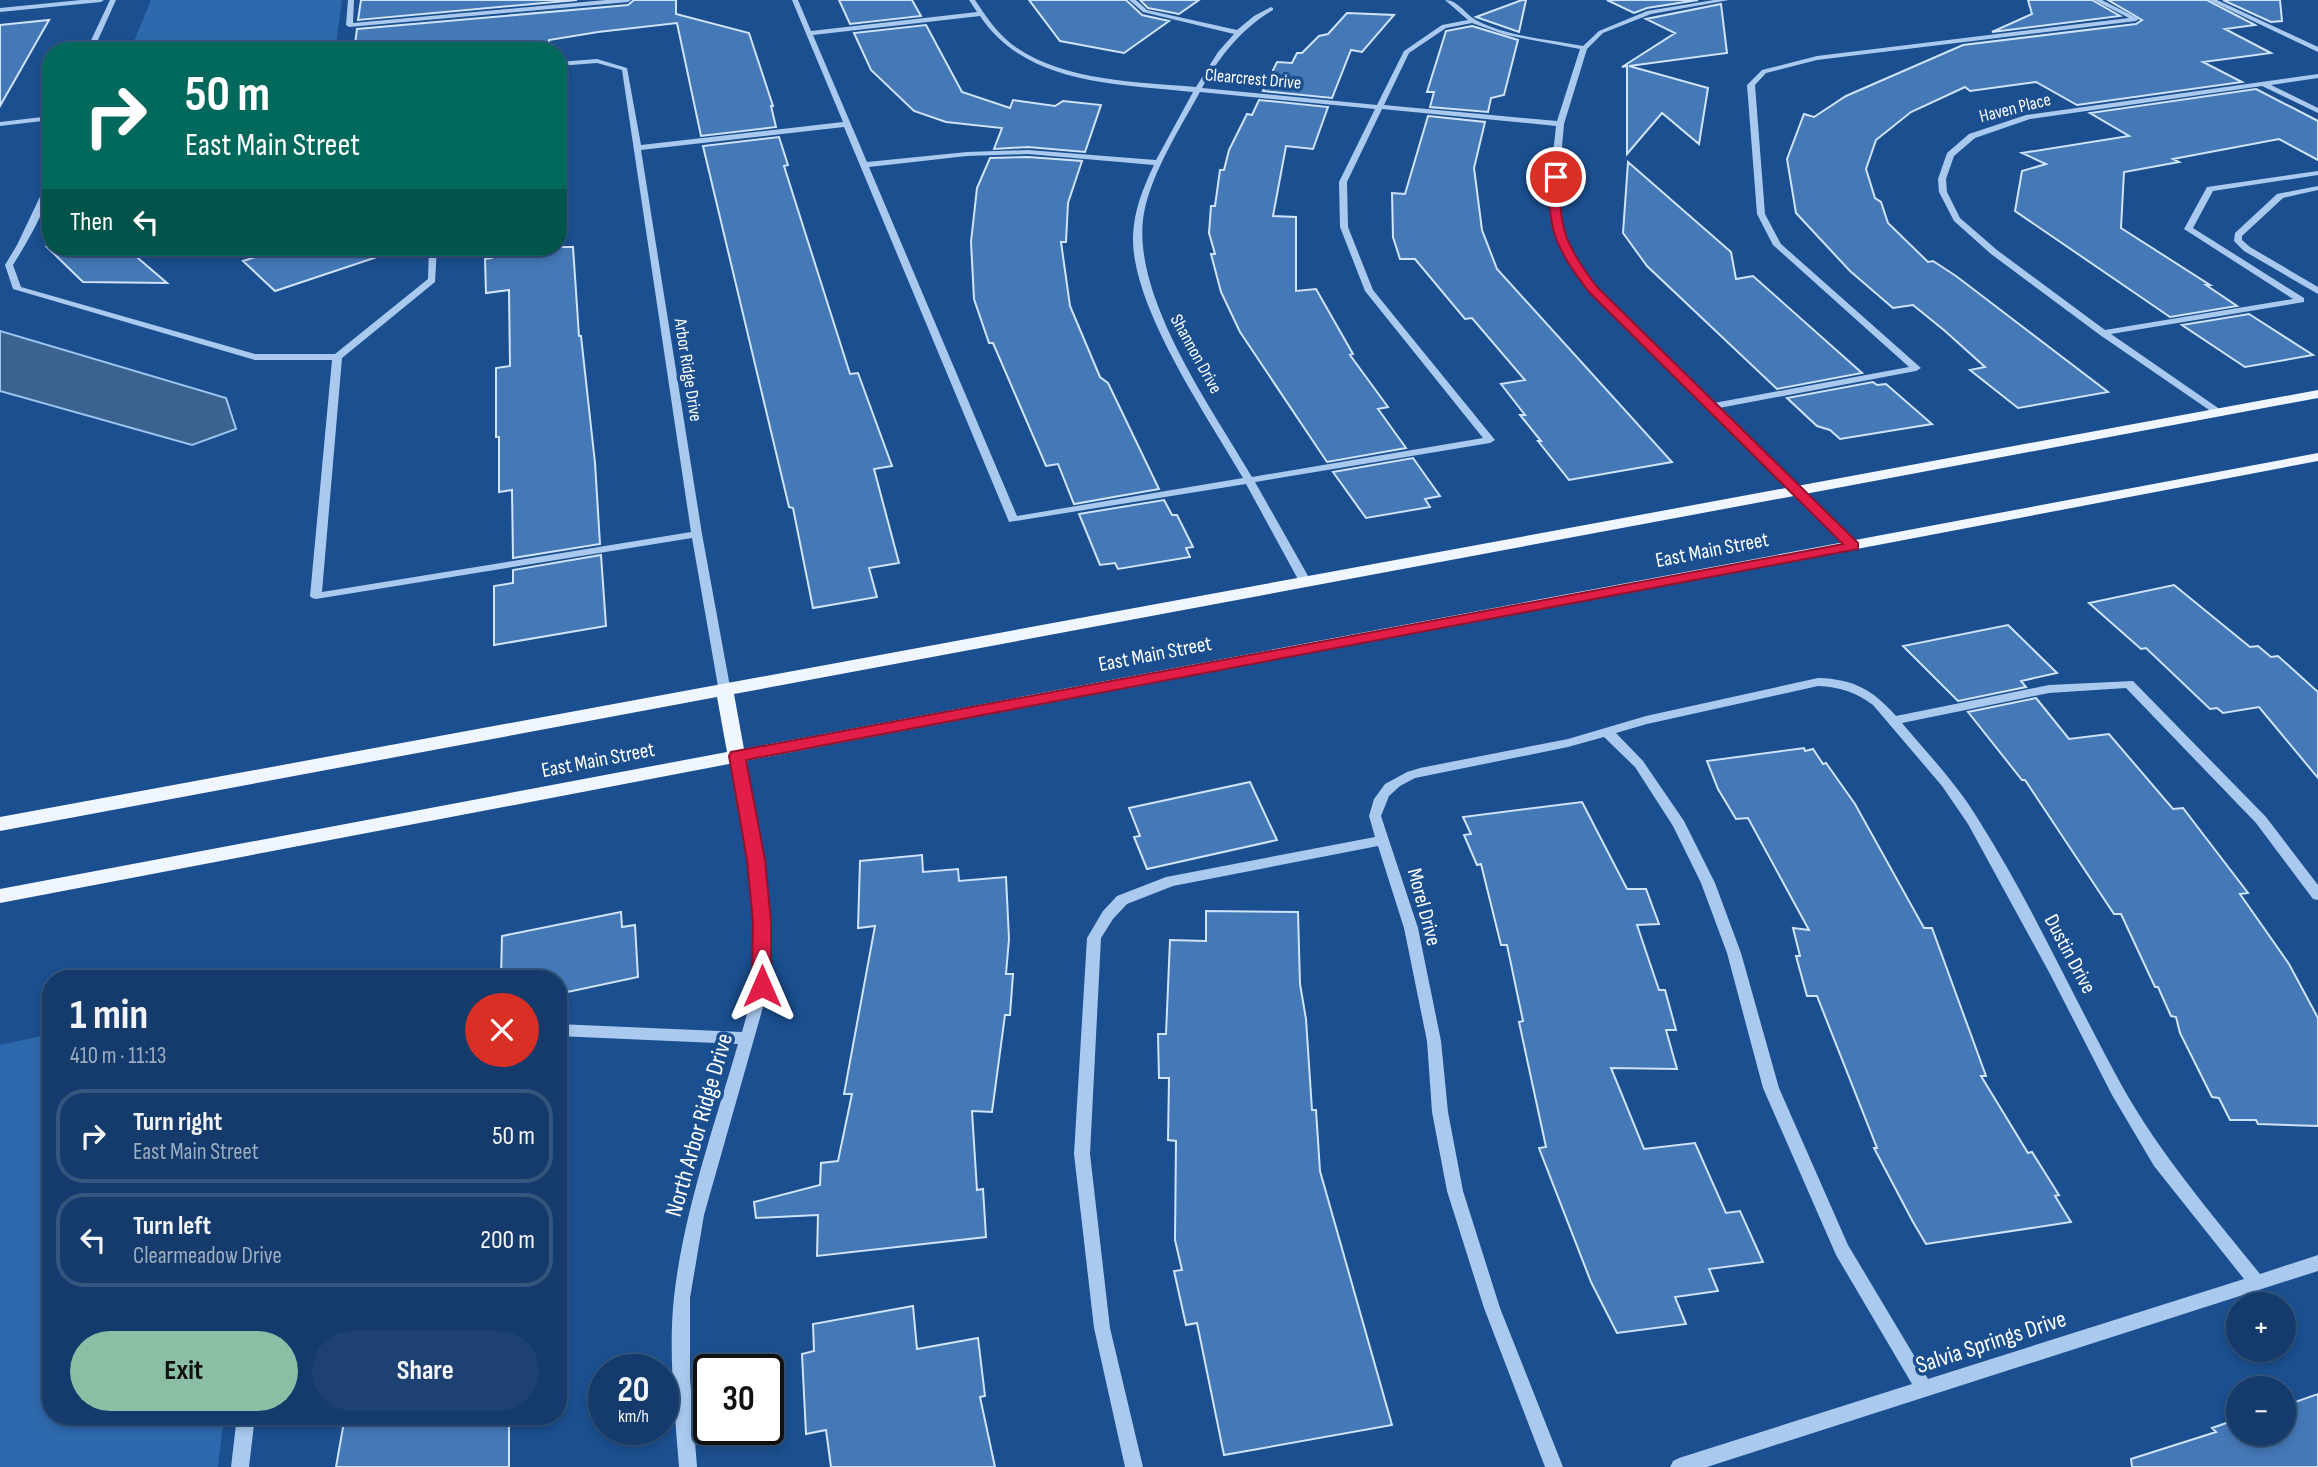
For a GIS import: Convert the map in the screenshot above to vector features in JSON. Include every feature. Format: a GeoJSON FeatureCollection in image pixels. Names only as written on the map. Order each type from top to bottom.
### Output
{"type":"FeatureCollection","features":[{"type":"Feature","properties":{"kind":"main road","name":"East Main Street"},"geometry":{"type":"LineString","coordinates":[[0,824],[725,692],[2318,394]]}},
{"type":"Feature","properties":{"kind":"main road","name":"East Main Street"},"geometry":{"type":"LineString","coordinates":[[0,896],[2318,457]]}},
{"type":"Feature","properties":{"kind":"main road"},"geometry":{"type":"LineString","coordinates":[[725,692],[737,756]]}},
{"type":"Feature","properties":{"kind":"street"},"geometry":{"type":"LineString","coordinates":[[0,9],[101,0]]}},
{"type":"Feature","properties":{"kind":"street"},"geometry":{"type":"LineString","coordinates":[[93,42],[113,0]]}},
{"type":"Feature","properties":{"kind":"street"},"geometry":{"type":"LineString","coordinates":[[351,0],[349,25],[628,0]]}},
{"type":"Feature","properties":{"kind":"street"},"geometry":{"type":"LineString","coordinates":[[796,0],[1013,520],[1490,440],[1369,291],[1343,227],[1343,182],[1406,52],[1444,26],[1473,21]]}},
{"type":"Feature","properties":{"kind":"street","name":"Clearcrest Drive"},"geometry":{"type":"LineString","coordinates":[[972,0],[998,38],[1026,58],[1051,68],[1136,83],[1560,124]]}},
{"type":"Feature","properties":{"kind":"street"},"geometry":{"type":"LineString","coordinates":[[1132,0],[1145,11],[1236,32],[1252,18],[1271,9]]}},
{"type":"Feature","properties":{"kind":"street"},"geometry":{"type":"LineString","coordinates":[[1448,0],[1473,21],[1506,33],[1584,48]]}},
{"type":"Feature","properties":{"kind":"street"},"geometry":{"type":"LineString","coordinates":[[1726,0],[1677,3],[1621,22],[1601,32],[1584,48],[1560,124],[1553,204],[1557,230],[1568,256],[1593,289],[1853,546]]}},
{"type":"Feature","properties":{"kind":"street"},"geometry":{"type":"LineString","coordinates":[[1712,406],[1916,368],[1777,245],[1761,214],[1751,85],[1764,71],[1817,58],[2136,19],[2097,0]]}},
{"type":"Feature","properties":{"kind":"street"},"geometry":{"type":"LineString","coordinates":[[2212,0],[2318,50]]}},
{"type":"Feature","properties":{"kind":"street"},"geometry":{"type":"LineString","coordinates":[[809,33],[980,14]]}},
{"type":"Feature","properties":{"kind":"street","name":"Shannon Drive"},"geometry":{"type":"LineString","coordinates":[[1236,32],[1197,89],[1159,163],[1140,211],[1139,249],[1144,279],[1161,326],[1306,583]]}},
{"type":"Feature","properties":{"kind":"street","name":"Arbor Ridge Drive"},"geometry":{"type":"LineString","coordinates":[[567,63],[609,63],[625,69],[697,534],[725,692]]}},
{"type":"Feature","properties":{"kind":"street","name":"Haven Place"},"geometry":{"type":"LineString","coordinates":[[2218,412],[2102,333],[1994,252],[1957,219],[1943,192],[1942,179],[1950,155],[1972,136],[2029,117],[2318,76]]}},
{"type":"Feature","properties":{"kind":"street"},"geometry":{"type":"LineString","coordinates":[[2264,84],[2318,111]]}},
{"type":"Feature","properties":{"kind":"street"},"geometry":{"type":"LineString","coordinates":[[0,124],[42,119]]}},
{"type":"Feature","properties":{"kind":"street"},"geometry":{"type":"LineString","coordinates":[[638,148],[848,124]]}},
{"type":"Feature","properties":{"kind":"street"},"geometry":{"type":"LineString","coordinates":[[865,165],[967,154],[1028,152],[1159,163]]}},
{"type":"Feature","properties":{"kind":"street"},"geometry":{"type":"LineString","coordinates":[[2102,333],[2301,300],[2188,229],[2210,189],[2318,173]]}},
{"type":"Feature","properties":{"kind":"street"},"geometry":{"type":"LineString","coordinates":[[2318,187],[2280,195],[2238,235],[2238,241],[2247,249],[2318,290]]}},
{"type":"Feature","properties":{"kind":"street"},"geometry":{"type":"LineString","coordinates":[[42,202],[22,245],[5,265],[17,289],[255,357],[337,357],[432,280],[433,256]]}},
{"type":"Feature","properties":{"kind":"street"},"geometry":{"type":"LineString","coordinates":[[337,357],[316,596],[697,534]]}},
{"type":"Feature","properties":{"kind":"street","name":"Dustin Drive"},"geometry":{"type":"LineString","coordinates":[[1818,682],[1833,682],[1866,693],[1893,721],[1973,821],[2056,972],[2117,1091],[2160,1161],[2257,1283]]}},
{"type":"Feature","properties":{"kind":"street","name":"Morel Drive"},"geometry":{"type":"LineString","coordinates":[[1554,1467],[1492,1308],[1455,1191],[1440,1112],[1434,1041],[1411,928],[1375,817],[1377,801],[1387,788],[1401,778],[1568,743],[1606,731],[1818,682]]}},
{"type":"Feature","properties":{"kind":"street"},"geometry":{"type":"LineString","coordinates":[[1893,721],[2049,690],[2129,684],[2261,820],[2318,895]]}},
{"type":"Feature","properties":{"kind":"street"},"geometry":{"type":"LineString","coordinates":[[1606,731],[1639,764],[1679,824],[1708,883],[1734,953],[1772,1088],[1842,1250],[1924,1389]]}},
{"type":"Feature","properties":{"kind":"street","name":"North Arbor Ridge Drive"},"geometry":{"type":"LineString","coordinates":[[688,1467],[681,1378],[682,1298],[696,1215],[762,986],[762,922],[756,860],[737,756]]}},
{"type":"Feature","properties":{"kind":"street"},"geometry":{"type":"LineString","coordinates":[[1134,1467],[1102,1328],[1083,1154],[1094,938],[1108,915],[1122,900],[1171,881],[1382,840]]}},
{"type":"Feature","properties":{"kind":"street"},"geometry":{"type":"LineString","coordinates":[[567,1030],[747,1038]]}},
{"type":"Feature","properties":{"kind":"street","name":"Salvia Springs Drive"},"geometry":{"type":"LineString","coordinates":[[1678,1467],[2318,1264]]}},
{"type":"Feature","properties":{"kind":"street"},"geometry":{"type":"LineString","coordinates":[[240,1467],[245,1425]]}},
{"type":"Feature","properties":{"kind":"shaded area"},"geometry":{"type":"Polygon","coordinates":[[[151,0],[342,0],[336,42],[134,42],[151,0]]]}},
{"type":"Feature","properties":{"kind":"shaded area"},"geometry":{"type":"Polygon","coordinates":[[[0,331],[226,398],[236,429],[192,445],[0,391],[0,331]]]}},
{"type":"Feature","properties":{"kind":"shaded area"},"geometry":{"type":"Polygon","coordinates":[[[42,1036],[42,1425],[223,1425],[218,1467],[0,1467],[0,1045],[42,1036]]]}},
{"type":"Feature","properties":{"kind":"building"},"geometry":{"type":"Polygon","coordinates":[[[361,0],[577,0],[358,20],[361,0]]]}},
{"type":"Feature","properties":{"kind":"building"},"geometry":{"type":"Polygon","coordinates":[[[634,0],[676,0],[676,14],[749,33],[773,106],[776,127],[701,136],[677,23],[598,32],[549,42],[355,42],[357,29],[628,5],[634,0]]]}},
{"type":"Feature","properties":{"kind":"building"},"geometry":{"type":"Polygon","coordinates":[[[839,0],[912,0],[921,16],[850,24],[839,0]]]}},
{"type":"Feature","properties":{"kind":"building"},"geometry":{"type":"Polygon","coordinates":[[[1029,0],[1126,0],[1142,15],[1169,21],[1124,53],[1060,41],[1029,0]]]}},
{"type":"Feature","properties":{"kind":"building"},"geometry":{"type":"Polygon","coordinates":[[[1140,0],[1199,0],[1179,14],[1148,8],[1140,0]]]}},
{"type":"Feature","properties":{"kind":"building"},"geometry":{"type":"Polygon","coordinates":[[[1526,0],[1519,32],[1476,17],[1526,0]]]}},
{"type":"Feature","properties":{"kind":"building"},"geometry":{"type":"Polygon","coordinates":[[[1607,0],[1698,0],[1647,8],[1634,13],[1607,0]]]}},
{"type":"Feature","properties":{"kind":"building"},"geometry":{"type":"Polygon","coordinates":[[[2028,0],[2092,0],[2120,16],[1992,32],[2032,14],[2028,0]]]}},
{"type":"Feature","properties":{"kind":"building"},"geometry":{"type":"Polygon","coordinates":[[[2108,0],[2207,0],[2255,25],[2225,29],[2271,53],[2203,62],[2242,82],[2077,105],[2036,82],[1970,91],[1965,87],[1911,112],[1876,140],[1866,169],[1875,198],[1881,202],[1888,223],[1928,262],[1933,261],[1956,276],[2108,392],[2018,408],[1970,370],[1985,367],[1945,331],[1913,305],[1893,308],[1850,271],[1796,213],[1787,159],[1804,114],[1814,117],[1846,96],[1963,45],[2136,24],[2142,20],[2108,0]]]}},
{"type":"Feature","properties":{"kind":"building"},"geometry":{"type":"Polygon","coordinates":[[[2223,0],[2280,0],[2282,21],[2271,22],[2223,0]]]}},
{"type":"Feature","properties":{"kind":"building"},"geometry":{"type":"Polygon","coordinates":[[[1721,4],[1727,53],[1629,66],[1708,88],[1699,144],[1662,113],[1627,154],[1627,66],[1622,67],[1675,33],[1646,19],[1721,4]]]}},
{"type":"Feature","properties":{"kind":"building"},"geometry":{"type":"Polygon","coordinates":[[[1347,13],[1394,15],[1362,52],[1351,50],[1332,98],[1263,91],[1277,62],[1292,63],[1297,53],[1302,53],[1319,36],[1328,34],[1347,13]]]}},
{"type":"Feature","properties":{"kind":"building"},"geometry":{"type":"Polygon","coordinates":[[[49,20],[0,106],[0,25],[49,20]]]}},
{"type":"Feature","properties":{"kind":"building"},"geometry":{"type":"Polygon","coordinates":[[[926,25],[962,92],[1010,108],[1013,100],[1055,106],[1063,101],[1101,105],[1085,152],[1028,147],[994,149],[1002,128],[946,122],[914,111],[871,70],[854,33],[926,25]]]}},
{"type":"Feature","properties":{"kind":"building"},"geometry":{"type":"Polygon","coordinates":[[[1472,26],[1518,40],[1504,95],[1491,98],[1488,112],[1430,107],[1434,92],[1427,92],[1446,31],[1472,26]]]}},
{"type":"Feature","properties":{"kind":"building"},"geometry":{"type":"Polygon","coordinates":[[[2256,89],[2318,121],[2318,160],[2279,139],[2173,159],[2179,162],[2124,172],[2121,228],[2210,285],[2206,285],[2237,306],[2170,317],[2015,211],[2022,171],[2046,164],[2022,153],[2129,136],[2090,113],[2256,89]]]}},
{"type":"Feature","properties":{"kind":"building"},"geometry":{"type":"Polygon","coordinates":[[[1259,100],[1328,107],[1313,149],[1286,146],[1273,216],[1296,217],[1296,291],[1316,289],[1353,354],[1350,355],[1388,407],[1378,409],[1406,448],[1327,462],[1240,332],[1221,292],[1211,254],[1215,254],[1209,233],[1211,206],[1215,206],[1220,170],[1224,170],[1229,150],[1247,114],[1252,115],[1259,100]]]}},
{"type":"Feature","properties":{"kind":"building"},"geometry":{"type":"Polygon","coordinates":[[[1428,116],[1485,122],[1474,168],[1482,230],[1497,269],[1672,462],[1569,480],[1538,441],[1541,441],[1520,415],[1525,415],[1501,384],[1525,380],[1472,318],[1465,319],[1415,259],[1400,259],[1393,237],[1392,193],[1405,194],[1428,116]]]}},
{"type":"Feature","properties":{"kind":"building"},"geometry":{"type":"Polygon","coordinates":[[[779,137],[788,165],[784,166],[850,374],[858,373],[892,466],[874,469],[899,563],[869,568],[877,597],[813,608],[793,508],[789,507],[703,146],[779,137]]]}},
{"type":"Feature","properties":{"kind":"building"},"geometry":{"type":"Polygon","coordinates":[[[1028,157],[1082,161],[1068,203],[1066,242],[1061,242],[1070,306],[1100,377],[1108,383],[1159,489],[1074,504],[1058,464],[1046,466],[993,343],[989,343],[974,299],[971,242],[977,188],[990,158],[1028,157]]]}},
{"type":"Feature","properties":{"kind":"building"},"geometry":{"type":"Polygon","coordinates":[[[1628,162],[1731,252],[1736,279],[1753,276],[1862,373],[1777,389],[1647,266],[1623,233],[1628,162]]]}},
{"type":"Feature","properties":{"kind":"building"},"geometry":{"type":"Polygon","coordinates":[[[567,247],[573,247],[579,336],[595,463],[600,544],[513,558],[512,490],[499,492],[499,437],[496,437],[496,368],[510,366],[509,290],[486,293],[485,259],[567,256],[567,247]]]}},
{"type":"Feature","properties":{"kind":"building"},"geometry":{"type":"Polygon","coordinates":[[[56,256],[136,256],[167,283],[83,282],[56,256]]]}},
{"type":"Feature","properties":{"kind":"building"},"geometry":{"type":"Polygon","coordinates":[[[259,256],[380,256],[275,291],[243,261],[259,256]]]}},
{"type":"Feature","properties":{"kind":"building"},"geometry":{"type":"Polygon","coordinates":[[[2249,314],[2313,355],[2245,367],[2182,325],[2249,314]]]}},
{"type":"Feature","properties":{"kind":"building"},"geometry":{"type":"Polygon","coordinates":[[[1873,382],[1877,385],[1886,384],[1932,424],[1840,439],[1830,430],[1817,426],[1787,398],[1873,382]]]}},
{"type":"Feature","properties":{"kind":"building"},"geometry":{"type":"Polygon","coordinates":[[[1413,458],[1440,496],[1425,499],[1430,507],[1366,518],[1333,472],[1413,458]]]}},
{"type":"Feature","properties":{"kind":"building"},"geometry":{"type":"Polygon","coordinates":[[[1164,500],[1172,515],[1177,515],[1193,547],[1186,548],[1190,557],[1118,569],[1115,563],[1100,565],[1079,514],[1164,500]]]}},
{"type":"Feature","properties":{"kind":"building"},"geometry":{"type":"Polygon","coordinates":[[[601,555],[606,626],[494,645],[494,586],[513,583],[513,570],[601,555]]]}},
{"type":"Feature","properties":{"kind":"building"},"geometry":{"type":"Polygon","coordinates":[[[2174,585],[2250,647],[2258,646],[2271,657],[2278,656],[2318,692],[2318,778],[2259,707],[2223,713],[2217,708],[2210,709],[2146,648],[2141,649],[2089,603],[2174,585]]]}},
{"type":"Feature","properties":{"kind":"building"},"geometry":{"type":"Polygon","coordinates":[[[2008,625],[2057,673],[2021,681],[2026,687],[1958,701],[1903,646],[2008,625]]]}},
{"type":"Feature","properties":{"kind":"building"},"geometry":{"type":"Polygon","coordinates":[[[2036,698],[2069,739],[2109,734],[2173,809],[2183,808],[2248,893],[2240,894],[2289,964],[2318,1018],[2318,1126],[2230,1120],[2219,1098],[2212,1097],[2180,1033],[2176,1017],[2171,1016],[2158,987],[2155,987],[2121,914],[2114,914],[2025,780],[2022,780],[1968,712],[2036,698]]]}},
{"type":"Feature","properties":{"kind":"building"},"geometry":{"type":"Polygon","coordinates":[[[1804,748],[1805,751],[1813,749],[1823,764],[1826,763],[1855,804],[1924,928],[1932,928],[1986,1076],[1981,1076],[2028,1153],[2032,1152],[2059,1195],[2055,1196],[2071,1222],[1926,1244],[1913,1222],[1874,1148],[1877,1148],[1817,996],[1807,996],[1796,956],[1800,956],[1793,928],[1809,930],[1748,818],[1736,819],[1718,789],[1707,761],[1804,748]]]}},
{"type":"Feature","properties":{"kind":"building"},"geometry":{"type":"Polygon","coordinates":[[[1250,782],[1277,840],[1147,869],[1134,837],[1140,836],[1129,808],[1250,782]]]}},
{"type":"Feature","properties":{"kind":"building"},"geometry":{"type":"Polygon","coordinates":[[[1582,802],[1627,889],[1646,889],[1659,924],[1637,925],[1659,990],[1665,990],[1676,1030],[1666,1030],[1677,1069],[1611,1068],[1644,1149],[1695,1143],[1726,1213],[1740,1211],[1763,1262],[1709,1269],[1718,1291],[1675,1297],[1686,1324],[1617,1333],[1591,1282],[1539,1148],[1546,1147],[1519,1022],[1523,1021],[1507,945],[1501,945],[1481,864],[1477,865],[1464,835],[1471,834],[1463,817],[1582,802]]]}},
{"type":"Feature","properties":{"kind":"building"},"geometry":{"type":"Polygon","coordinates":[[[922,855],[923,872],[958,869],[959,881],[1006,877],[1009,939],[1006,974],[1013,974],[1010,1015],[1005,1015],[992,1112],[972,1111],[977,1190],[983,1189],[986,1237],[817,1256],[818,1215],[756,1218],[754,1202],[820,1185],[821,1163],[838,1161],[852,1094],[844,1094],[875,926],[858,928],[860,861],[922,855]]]}},
{"type":"Feature","properties":{"kind":"building"},"geometry":{"type":"Polygon","coordinates":[[[1206,911],[1298,912],[1300,984],[1306,1019],[1312,1110],[1316,1110],[1320,1171],[1392,1425],[1224,1455],[1197,1323],[1186,1325],[1174,1271],[1182,1270],[1175,1240],[1176,1141],[1168,1140],[1169,1078],[1159,1078],[1158,1034],[1166,1034],[1170,940],[1206,941],[1206,911]]]}},
{"type":"Feature","properties":{"kind":"building"},"geometry":{"type":"Polygon","coordinates":[[[621,912],[622,927],[635,925],[638,977],[567,992],[567,970],[501,970],[502,936],[621,912]]]}},
{"type":"Feature","properties":{"kind":"building"},"geometry":{"type":"Polygon","coordinates":[[[913,1306],[917,1349],[978,1338],[985,1396],[980,1397],[995,1467],[831,1467],[826,1430],[806,1434],[802,1354],[814,1351],[813,1324],[913,1306]]]}},
{"type":"Feature","properties":{"kind":"building"},"geometry":{"type":"Polygon","coordinates":[[[2318,1394],[2318,1467],[2132,1467],[2131,1459],[2216,1432],[2212,1428],[2226,1423],[2226,1446],[2296,1446],[2296,1402],[2318,1394]]]}},
{"type":"Feature","properties":{"kind":"building"},"geometry":{"type":"Polygon","coordinates":[[[343,1425],[509,1425],[509,1467],[336,1467],[343,1425]]]}},
{"type":"Feature","properties":{"kind":"route"},"geometry":{"type":"LineString","coordinates":[[762,986],[762,922],[756,860],[737,756],[1853,546],[1593,289],[1568,256],[1557,230],[1553,204],[1556,177]]}}]}
